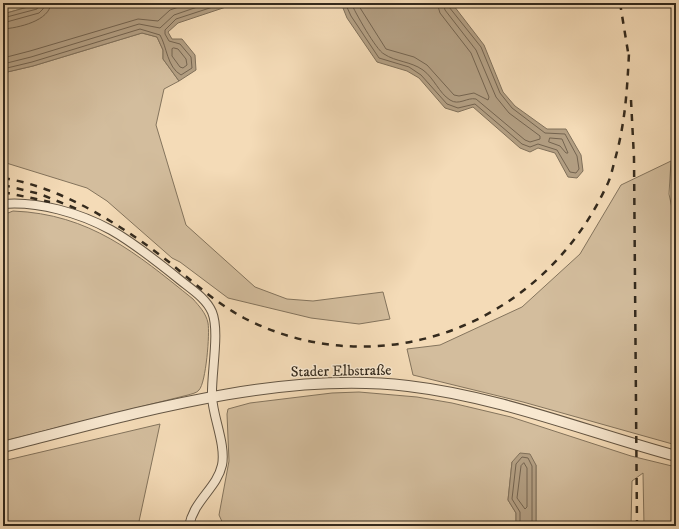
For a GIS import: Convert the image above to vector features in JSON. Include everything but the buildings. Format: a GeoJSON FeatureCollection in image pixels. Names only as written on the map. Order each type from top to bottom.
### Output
{"type":"FeatureCollection","features":[{"type":"Feature","properties":{"kind":"street"},"geometry":{"type":"LineString","coordinates":[[3,204],[44,207],[82,218],[111,230],[164,267],[204,300],[212,312],[214,329],[212,398],[220,437],[222,465],[216,478],[194,509],[189,526]]}},
{"type":"Feature","properties":{"kind":"street","name":"Stader Elbstraße"},"geometry":{"type":"LineString","coordinates":[[3,448],[103,422],[212,398],[286,386],[359,382],[442,391],[515,408],[676,456]]}},
{"type":"Feature","properties":{"kind":"shaded area"},"geometry":{"type":"Polygon","coordinates":[[[3,3],[42,3],[3,14],[3,3]]]}},
{"type":"Feature","properties":{"kind":"shaded area"},"geometry":{"type":"Polygon","coordinates":[[[142,33],[157,37],[163,50],[163,59],[179,81],[164,89],[156,125],[186,225],[255,287],[287,299],[313,301],[383,292],[390,319],[359,324],[311,318],[228,298],[180,262],[172,258],[107,201],[87,188],[3,162],[3,73],[33,66],[142,33]]]}},
{"type":"Feature","properties":{"kind":"shaded area"},"geometry":{"type":"Polygon","coordinates":[[[671,161],[669,194],[676,227],[676,445],[523,402],[413,375],[407,349],[440,345],[522,307],[580,254],[621,185],[671,161]]]}},
{"type":"Feature","properties":{"kind":"shaded area"},"geometry":{"type":"Polygon","coordinates":[[[13,211],[41,214],[66,220],[89,228],[110,239],[152,266],[193,299],[206,316],[208,323],[208,347],[204,378],[198,391],[188,395],[3,441],[3,215],[13,211]]]}},
{"type":"Feature","properties":{"kind":"shaded area"},"geometry":{"type":"Polygon","coordinates":[[[359,392],[417,397],[452,403],[511,417],[631,456],[676,467],[676,526],[644,526],[643,473],[632,481],[631,526],[536,526],[536,465],[512,462],[508,500],[516,513],[516,526],[224,526],[219,515],[229,461],[228,409],[250,403],[332,393],[359,392]]]}},
{"type":"Feature","properties":{"kind":"shaded area"},"geometry":{"type":"Polygon","coordinates":[[[160,424],[138,526],[3,526],[3,461],[160,424]]]}},
{"type":"Feature","properties":{"kind":"water"},"geometry":{"type":"Polygon","coordinates":[[[42,3],[238,3],[178,23],[168,32],[172,39],[182,39],[195,55],[196,70],[179,81],[163,59],[163,50],[157,37],[142,33],[33,66],[3,73],[3,14],[42,3]]]}},
{"type":"Feature","properties":{"kind":"water"},"geometry":{"type":"Polygon","coordinates":[[[341,3],[450,3],[454,6],[484,45],[503,92],[515,106],[547,129],[566,129],[581,155],[583,171],[577,178],[568,177],[555,153],[538,148],[530,152],[520,148],[473,107],[458,112],[445,108],[419,78],[407,71],[377,62],[347,18],[341,3]]]}},
{"type":"Feature","properties":{"kind":"water"},"geometry":{"type":"Polygon","coordinates":[[[520,453],[530,454],[536,465],[536,526],[516,526],[516,513],[508,500],[512,462],[520,453]]]}},
{"type":"Feature","properties":{"kind":"railway"},"geometry":{"type":"LineString","coordinates":[[620,3],[629,58]]}},
{"type":"Feature","properties":{"kind":"railway"},"geometry":{"type":"LineString","coordinates":[[3,178],[47,190],[69,199],[112,222],[151,248],[214,299],[244,318],[296,338],[349,346],[402,343],[452,330],[499,307],[542,275],[578,235],[606,187],[612,172],[623,122],[629,53]]}},
{"type":"Feature","properties":{"kind":"railway"},"geometry":{"type":"LineString","coordinates":[[631,100],[634,158],[637,526]]}},
{"type":"Feature","properties":{"kind":"railway"},"geometry":{"type":"LineString","coordinates":[[3,185],[40,194],[82,211]]}},
{"type":"Feature","properties":{"kind":"railway"},"geometry":{"type":"LineString","coordinates":[[3,192],[50,202]]}}]}
